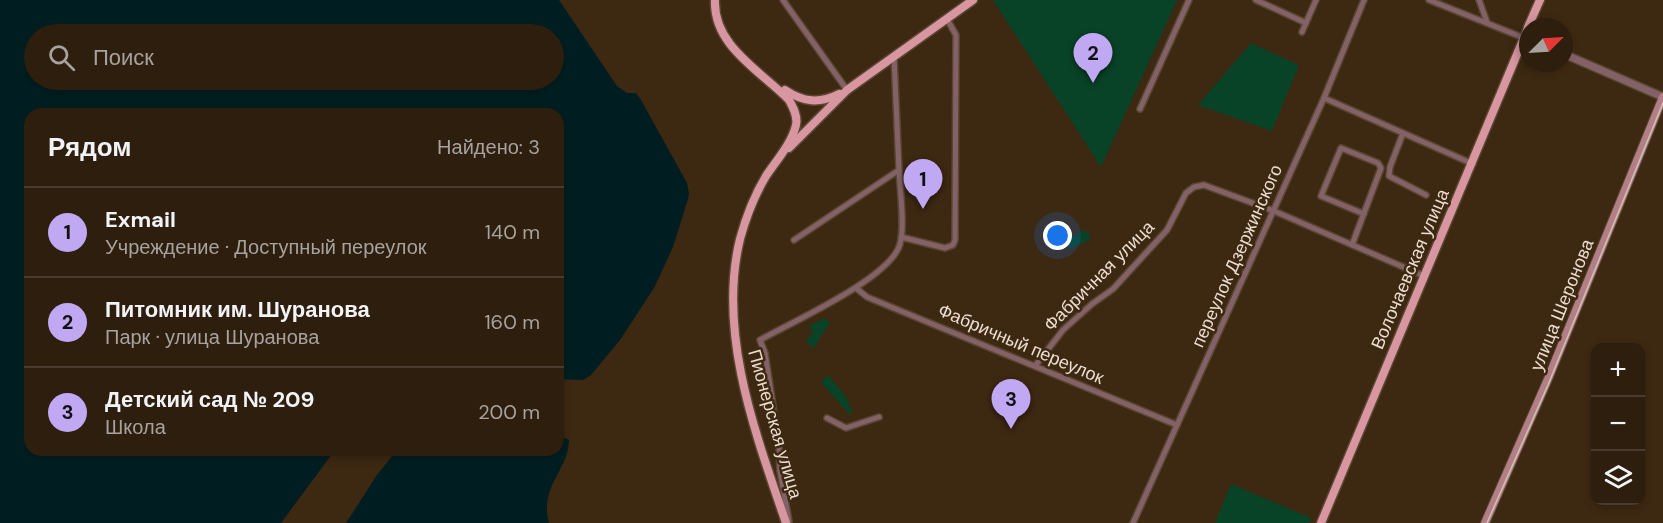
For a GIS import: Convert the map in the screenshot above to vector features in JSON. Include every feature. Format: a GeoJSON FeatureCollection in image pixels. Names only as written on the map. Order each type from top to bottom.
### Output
{"type":"FeatureCollection","features":[{"type":"Feature","properties":{"kind":"main road"},"geometry":{"type":"LineString","coordinates":[[762,74],[800,99],[812,102],[833,97],[847,90],[973,0]]}},
{"type":"Feature","properties":{"kind":"main road","name":"Волочаевская улица"},"geometry":{"type":"LineString","coordinates":[[1532,18],[1540,0]]}},
{"type":"Feature","properties":{"kind":"main road"},"geometry":{"type":"LineString","coordinates":[[715,5],[719,25],[729,44],[789,100],[795,111],[797,123],[776,162]]}},
{"type":"Feature","properties":{"kind":"main road","name":"Волочаевская улица"},"geometry":{"type":"LineString","coordinates":[[1322,523],[1424,276],[1519,56]]}},
{"type":"Feature","properties":{"kind":"main road"},"geometry":{"type":"LineString","coordinates":[[776,162],[847,90]]}},
{"type":"Feature","properties":{"kind":"main road","name":"улица Шеронова"},"geometry":{"type":"LineString","coordinates":[[1485,523],[1548,379],[1663,97]]}},
{"type":"Feature","properties":{"kind":"main road","name":"Пионерская улица"},"geometry":{"type":"LineString","coordinates":[[776,162],[754,198],[744,223],[738,250],[732,307],[740,370],[770,475],[788,523]]}},
{"type":"Feature","properties":{"kind":"street"},"geometry":{"type":"LineString","coordinates":[[783,0],[847,90]]}},
{"type":"Feature","properties":{"kind":"street"},"geometry":{"type":"LineString","coordinates":[[1140,109],[1189,0]]}},
{"type":"Feature","properties":{"kind":"street"},"geometry":{"type":"LineString","coordinates":[[1256,0],[1306,23]]}},
{"type":"Feature","properties":{"kind":"street"},"geometry":{"type":"LineString","coordinates":[[1302,32],[1315,2],[1306,0]]}},
{"type":"Feature","properties":{"kind":"street","name":"переулок Дзержинского"},"geometry":{"type":"LineString","coordinates":[[1133,523],[1274,211],[1364,0]]}},
{"type":"Feature","properties":{"kind":"street"},"geometry":{"type":"LineString","coordinates":[[1429,0],[1519,36]]}},
{"type":"Feature","properties":{"kind":"street"},"geometry":{"type":"LineString","coordinates":[[1479,0],[1487,22]]}},
{"type":"Feature","properties":{"kind":"street"},"geometry":{"type":"LineString","coordinates":[[901,237],[945,248],[950,248],[955,240],[956,35],[947,19]]}},
{"type":"Feature","properties":{"kind":"street"},"geometry":{"type":"LineString","coordinates":[[788,523],[780,471],[779,445],[760,340],[856,288],[898,251],[901,237],[894,56]]}},
{"type":"Feature","properties":{"kind":"street"},"geometry":{"type":"LineString","coordinates":[[1573,58],[1663,97]]}},
{"type":"Feature","properties":{"kind":"street"},"geometry":{"type":"LineString","coordinates":[[1323,98],[1473,164]]}},
{"type":"Feature","properties":{"kind":"street"},"geometry":{"type":"LineString","coordinates":[[1403,133],[1390,167],[1389,176],[1426,195]]}},
{"type":"Feature","properties":{"kind":"street"},"geometry":{"type":"LineString","coordinates":[[1352,245],[1364,214],[1381,168],[1378,163],[1341,148],[1321,196],[1364,214]]}},
{"type":"Feature","properties":{"kind":"street"},"geometry":{"type":"LineString","coordinates":[[795,240],[899,170]]}},
{"type":"Feature","properties":{"kind":"street","name":"Фабричная улица"},"geometry":{"type":"LineString","coordinates":[[1035,366],[1063,330],[1113,289],[1167,230],[1186,193],[1194,187],[1204,185],[1274,211],[1424,276]]}},
{"type":"Feature","properties":{"kind":"street","name":"Фабричный переулок"},"geometry":{"type":"LineString","coordinates":[[856,288],[867,297],[1178,425]]}},
{"type":"Feature","properties":{"kind":"street"},"geometry":{"type":"LineString","coordinates":[[827,418],[846,428],[879,417]]}},
{"type":"Feature","properties":{"kind":"green space"},"geometry":{"type":"Polygon","coordinates":[[[993,0],[1177,0],[1101,167],[993,0]]]}},
{"type":"Feature","properties":{"kind":"green space"},"geometry":{"type":"Polygon","coordinates":[[[1251,43],[1299,65],[1272,131],[1198,105],[1251,43]]]}},
{"type":"Feature","properties":{"kind":"green space"},"geometry":{"type":"Polygon","coordinates":[[[1085,230],[1090,240],[1069,249],[1066,240],[1085,230]]]}},
{"type":"Feature","properties":{"kind":"green space"},"geometry":{"type":"Polygon","coordinates":[[[824,318],[830,322],[813,349],[806,340],[813,334],[809,327],[824,318]]]}},
{"type":"Feature","properties":{"kind":"green space"},"geometry":{"type":"Polygon","coordinates":[[[828,375],[846,397],[851,414],[821,382],[828,375]]]}},
{"type":"Feature","properties":{"kind":"green space"},"geometry":{"type":"Polygon","coordinates":[[[1231,484],[1311,518],[1309,523],[1215,523],[1231,484]]]}},
{"type":"Feature","properties":{"kind":"water"},"geometry":{"type":"Polygon","coordinates":[[[0,0],[559,0],[617,86],[627,93],[636,93],[641,100],[687,183],[688,199],[673,247],[654,288],[620,340],[591,375],[583,380],[564,379],[564,108],[24,108],[24,456],[331,456],[281,523],[0,523],[0,0]]]}},
{"type":"Feature","properties":{"kind":"water"},"geometry":{"type":"Polygon","coordinates":[[[564,438],[569,440],[564,461],[548,499],[549,523],[346,523],[392,456],[564,456],[564,438]]]}},
{"type":"Feature","properties":{"kind":"tram line"},"geometry":{"type":"LineString","coordinates":[[1487,523],[1548,385],[1663,103]]}},
{"type":"Feature","properties":{"kind":"place","name":"Питомник им. Шуранова"},"geometry":{"type":"Point","coordinates":[1093,83]}},
{"type":"Feature","properties":{"kind":"place","name":"Exmail"},"geometry":{"type":"Point","coordinates":[923,209]}},
{"type":"Feature","properties":{"kind":"place","name":"Детский сад № 209"},"geometry":{"type":"Point","coordinates":[1011,429]}}]}
